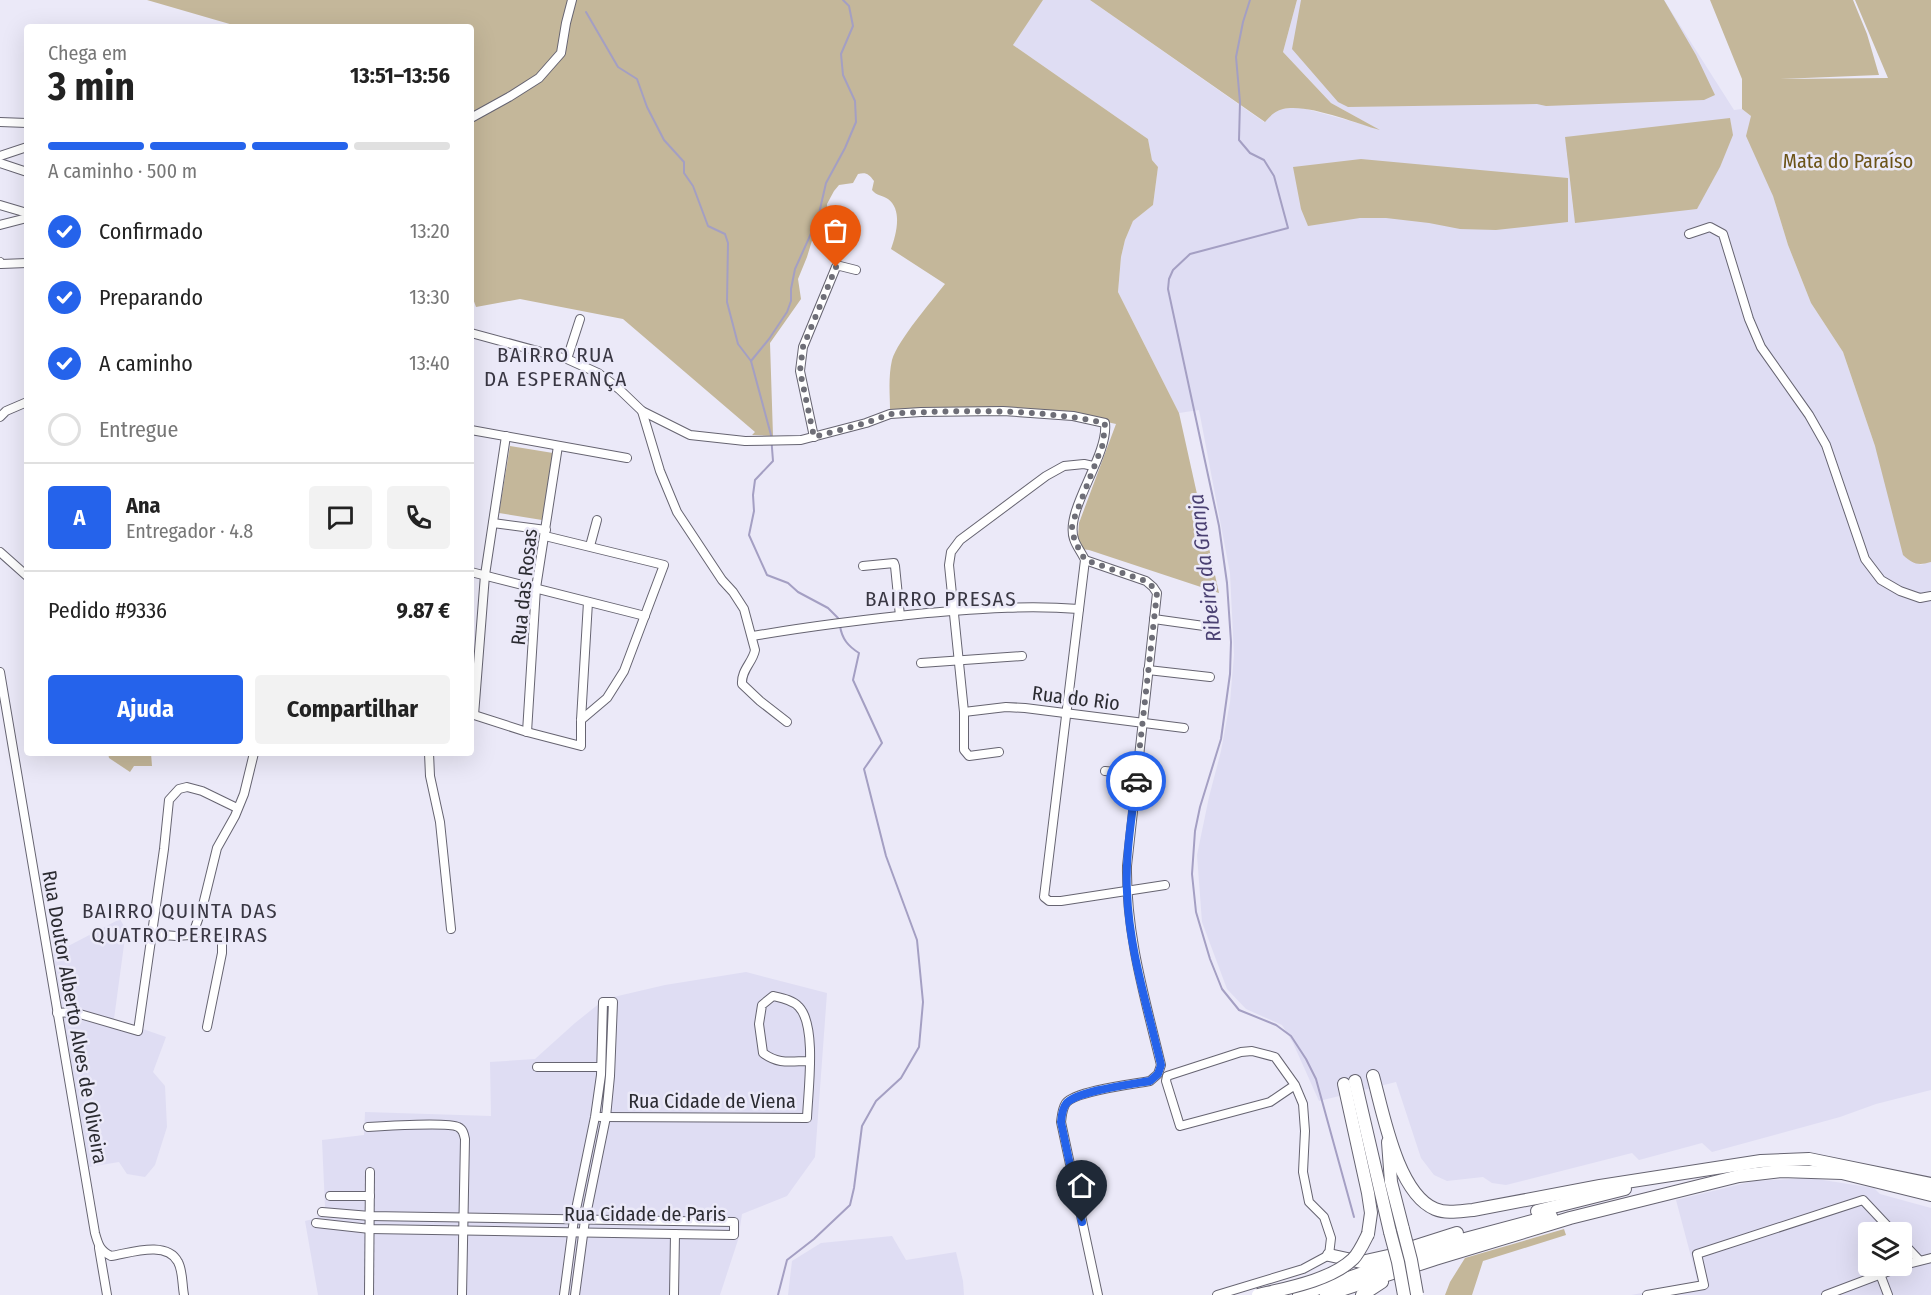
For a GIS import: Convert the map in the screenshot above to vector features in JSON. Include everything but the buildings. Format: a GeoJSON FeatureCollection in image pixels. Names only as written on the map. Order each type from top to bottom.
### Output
{"type":"FeatureCollection","features":[{"type":"Feature","properties":{"kind":"highway"},"geometry":{"type":"LineString","coordinates":[[1373,1076],[1404,1177],[1418,1197],[1435,1209],[1452,1212],[1473,1210],[1600,1186],[1771,1160],[1809,1159],[1843,1164],[1931,1184]]}},
{"type":"Feature","properties":{"kind":"highway"},"geometry":{"type":"LineString","coordinates":[[1258,1295],[1328,1275],[1354,1258],[1368,1234],[1371,1213],[1349,1082],[1389,1232],[1398,1262],[1412,1294]]}},
{"type":"Feature","properties":{"kind":"highway"},"geometry":{"type":"LineString","coordinates":[[1388,1127],[1391,1182],[1403,1229],[1412,1294]]}},
{"type":"Feature","properties":{"kind":"highway"},"geometry":{"type":"LineString","coordinates":[[1299,1295],[1450,1243],[1720,1172],[1759,1165],[1843,1164]]}},
{"type":"Feature","properties":{"kind":"highway"},"geometry":{"type":"LineString","coordinates":[[1329,1254],[1361,1262],[1382,1258],[1436,1238],[1705,1170]]}},
{"type":"Feature","properties":{"kind":"highway"},"geometry":{"type":"LineString","coordinates":[[1326,1295],[1570,1218],[1739,1176],[1781,1171],[1842,1173],[1931,1195]]}},
{"type":"Feature","properties":{"kind":"highway"},"geometry":{"type":"LineString","coordinates":[[1362,1295],[1377,1284],[1436,1259]]}},
{"type":"Feature","properties":{"kind":"street"},"geometry":{"type":"LineString","coordinates":[[474,116],[539,78],[561,53],[572,0]]}},
{"type":"Feature","properties":{"kind":"street"},"geometry":{"type":"LineString","coordinates":[[0,122],[24,123]]}},
{"type":"Feature","properties":{"kind":"street"},"geometry":{"type":"LineString","coordinates":[[0,156],[24,148]]}},
{"type":"Feature","properties":{"kind":"street"},"geometry":{"type":"LineString","coordinates":[[0,163],[24,171]]}},
{"type":"Feature","properties":{"kind":"street"},"geometry":{"type":"LineString","coordinates":[[0,206],[24,215]]}},
{"type":"Feature","properties":{"kind":"street"},"geometry":{"type":"LineString","coordinates":[[0,225],[24,217]]}},
{"type":"Feature","properties":{"kind":"street"},"geometry":{"type":"LineString","coordinates":[[0,219],[18,220]]}},
{"type":"Feature","properties":{"kind":"street"},"geometry":{"type":"LineString","coordinates":[[1689,234],[1710,227],[1724,234],[1749,319],[1761,347],[1809,415],[1826,445],[1865,559],[1881,580],[1900,591],[1920,598],[1931,596]]}},
{"type":"Feature","properties":{"kind":"street"},"geometry":{"type":"LineString","coordinates":[[0,263],[24,263]]}},
{"type":"Feature","properties":{"kind":"street"},"geometry":{"type":"LineString","coordinates":[[814,437],[800,371],[803,347],[836,267],[856,270]]}},
{"type":"Feature","properties":{"kind":"street"},"geometry":{"type":"LineString","coordinates":[[567,359],[580,319]]}},
{"type":"Feature","properties":{"kind":"street"},"geometry":{"type":"LineString","coordinates":[[474,334],[567,359],[598,372],[620,389],[642,411],[690,435],[745,441],[801,440],[866,423],[890,414],[904,413],[1003,411],[1073,416],[1105,423],[1103,444],[1072,524],[1074,541],[1085,560],[1044,897],[1049,901],[1061,901],[1166,885]]}},
{"type":"Feature","properties":{"kind":"street"},"geometry":{"type":"LineString","coordinates":[[0,417],[6,411],[24,403]]}},
{"type":"Feature","properties":{"kind":"street"},"geometry":{"type":"LineString","coordinates":[[642,411],[660,471],[677,512],[744,609],[755,650],[741,678],[742,684],[752,695],[787,722]]}},
{"type":"Feature","properties":{"kind":"street"},"geometry":{"type":"LineString","coordinates":[[474,431],[627,458]]}},
{"type":"Feature","properties":{"kind":"street"},"geometry":{"type":"LineString","coordinates":[[474,702],[485,575],[506,436]]}},
{"type":"Feature","properties":{"kind":"street","name":"Rua das Rosas"},"geometry":{"type":"LineString","coordinates":[[528,732],[536,588],[558,446]]}},
{"type":"Feature","properties":{"kind":"street"},"geometry":{"type":"LineString","coordinates":[[999,752],[969,756],[964,750],[964,712],[953,611],[950,558],[954,546],[960,540],[1046,476],[1064,466],[1084,464],[1093,466]]}},
{"type":"Feature","properties":{"kind":"street"},"geometry":{"type":"LineString","coordinates":[[590,546],[597,520]]}},
{"type":"Feature","properties":{"kind":"street"},"geometry":{"type":"LineString","coordinates":[[493,523],[546,533],[664,564],[624,671],[607,698],[581,720]]}},
{"type":"Feature","properties":{"kind":"street"},"geometry":{"type":"LineString","coordinates":[[0,552],[24,573]]}},
{"type":"Feature","properties":{"kind":"street"},"geometry":{"type":"LineString","coordinates":[[1085,560],[1146,581],[1157,593],[1127,866],[1127,892],[1130,933],[1161,1065],[1158,1074],[1150,1081],[1080,1095],[1067,1101],[1062,1111],[1061,1122],[1098,1295]]}},
{"type":"Feature","properties":{"kind":"street"},"geometry":{"type":"LineString","coordinates":[[863,566],[894,564],[900,616]]}},
{"type":"Feature","properties":{"kind":"street"},"geometry":{"type":"LineString","coordinates":[[474,573],[645,616]]}},
{"type":"Feature","properties":{"kind":"street"},"geometry":{"type":"LineString","coordinates":[[474,714],[581,746],[588,602]]}},
{"type":"Feature","properties":{"kind":"street"},"geometry":{"type":"LineString","coordinates":[[753,636],[839,622],[953,611],[1018,606],[1079,609]]}},
{"type":"Feature","properties":{"kind":"street"},"geometry":{"type":"LineString","coordinates":[[1154,619],[1210,627]]}},
{"type":"Feature","properties":{"kind":"street"},"geometry":{"type":"LineString","coordinates":[[921,663],[1022,656]]}},
{"type":"Feature","properties":{"kind":"street"},"geometry":{"type":"LineString","coordinates":[[1148,670],[1209,677]]}},
{"type":"Feature","properties":{"kind":"street","name":"Rua Doutor Alberto Alves de Oliveira"},"geometry":{"type":"LineString","coordinates":[[0,672],[84,1172],[107,1295]]}},
{"type":"Feature","properties":{"kind":"street","name":"Rua do Rio"},"geometry":{"type":"LineString","coordinates":[[964,712],[1006,707],[1184,728]]}},
{"type":"Feature","properties":{"kind":"street"},"geometry":{"type":"LineString","coordinates":[[151,934],[176,936],[190,935],[194,931],[217,848],[244,794],[253,756]]}},
{"type":"Feature","properties":{"kind":"street"},"geometry":{"type":"LineString","coordinates":[[429,756],[451,929]]}},
{"type":"Feature","properties":{"kind":"street"},"geometry":{"type":"LineString","coordinates":[[1105,771],[1137,774]]}},
{"type":"Feature","properties":{"kind":"street"},"geometry":{"type":"LineString","coordinates":[[57,1013],[73,1011],[138,1031],[164,849],[168,800],[179,789],[187,787],[202,791],[237,808]]}},
{"type":"Feature","properties":{"kind":"street"},"geometry":{"type":"LineString","coordinates":[[194,931],[216,936],[222,942],[222,953],[207,1027]]}},
{"type":"Feature","properties":{"kind":"street","name":"Rua Cidade de Viena"},"geometry":{"type":"LineString","coordinates":[[595,1117],[807,1118],[810,1061],[808,1020],[798,1005],[784,998],[773,996],[762,1005],[759,1024],[763,1053],[773,1060],[810,1061]]}},
{"type":"Feature","properties":{"kind":"street"},"geometry":{"type":"LineString","coordinates":[[564,1295],[574,1219],[595,1117],[601,1067],[603,1002],[613,1002],[606,1117],[585,1220],[575,1295]]}},
{"type":"Feature","properties":{"kind":"street"},"geometry":{"type":"LineString","coordinates":[[1216,1295],[1303,1269],[1329,1254],[1331,1238],[1323,1217],[1309,1202],[1303,1172],[1305,1131],[1303,1104],[1295,1085],[1287,1071],[1275,1057],[1252,1051],[1241,1052],[1167,1076],[1166,1081],[1180,1126],[1270,1102],[1295,1085]]}},
{"type":"Feature","properties":{"kind":"street"},"geometry":{"type":"LineString","coordinates":[[537,1067],[601,1067]]}},
{"type":"Feature","properties":{"kind":"street"},"geometry":{"type":"LineString","coordinates":[[368,1127],[457,1126],[463,1132],[465,1139],[462,1295]]}},
{"type":"Feature","properties":{"kind":"street"},"geometry":{"type":"LineString","coordinates":[[369,1295],[370,1172]]}},
{"type":"Feature","properties":{"kind":"street"},"geometry":{"type":"LineString","coordinates":[[330,1196],[370,1196]]}},
{"type":"Feature","properties":{"kind":"street"},"geometry":{"type":"LineString","coordinates":[[1647,1295],[1704,1285],[1697,1254],[1863,1200],[1884,1222]]}},
{"type":"Feature","properties":{"kind":"street","name":"Rua Cidade de Paris"},"geometry":{"type":"LineString","coordinates":[[316,1223],[370,1229],[734,1234],[734,1222],[370,1216],[322,1212]]}},
{"type":"Feature","properties":{"kind":"street"},"geometry":{"type":"LineString","coordinates":[[674,1295],[675,1234]]}},
{"type":"Feature","properties":{"kind":"street"},"geometry":{"type":"LineString","coordinates":[[99,1248],[111,1256],[162,1250],[172,1254],[179,1263],[184,1295]]}},
{"type":"Feature","properties":{"kind":"street"},"geometry":{"type":"LineString","coordinates":[[1912,1253],[1919,1260]]}},
{"type":"Feature","properties":{"kind":"street"},"geometry":{"type":"LineString","coordinates":[[1912,1263],[1931,1258]]}},
{"type":"Feature","properties":{"kind":"street"},"geometry":{"type":"LineString","coordinates":[[1826,1295],[1875,1276]]}},
{"type":"Feature","properties":{"kind":"street"},"geometry":{"type":"LineString","coordinates":[[1881,1276],[1888,1295]]}},
{"type":"Feature","properties":{"kind":"shaded area"},"geometry":{"type":"Polygon","coordinates":[[[1043,0],[1090,0],[1264,122],[1271,114],[1282,109],[1299,107],[1376,128],[1331,103],[1283,52],[1297,0],[1664,0],[1734,110],[1742,109],[1751,116],[1788,245],[1811,303],[1843,352],[1875,446],[1920,565],[1931,562],[1931,1090],[1712,1152],[1702,1143],[1639,1160],[1632,1153],[1506,1185],[1492,1183],[1483,1177],[1447,1181],[1434,1175],[1421,1158],[1396,1082],[1319,1101],[1293,1043],[1282,1025],[1246,1009],[1227,989],[1202,922],[1197,855],[1230,702],[1234,655],[1230,573],[1199,410],[1179,413],[1118,292],[1125,240],[1133,221],[1153,205],[1158,167],[1152,160],[1148,139],[1013,45],[1043,0]]]}},
{"type":"Feature","properties":{"kind":"shaded area"},"geometry":{"type":"Polygon","coordinates":[[[120,919],[126,930],[114,1019],[166,1037],[153,1072],[165,1086],[167,1127],[155,1165],[145,1177],[127,1174],[119,1162],[89,1167],[53,954],[120,919]]]}},
{"type":"Feature","properties":{"kind":"shaded area"},"geometry":{"type":"Polygon","coordinates":[[[746,972],[827,993],[815,1157],[787,1196],[742,1214],[738,1240],[720,1295],[318,1295],[305,1221],[317,1218],[321,1209],[325,1207],[322,1140],[364,1135],[365,1112],[491,1116],[490,1062],[535,1059],[605,999],[665,985],[746,972]]]}},
{"type":"Feature","properties":{"kind":"shaded area"},"geometry":{"type":"Polygon","coordinates":[[[1810,1178],[1874,1188],[1880,1194],[1931,1208],[1931,1295],[1631,1295],[1698,1283],[1676,1200],[1754,1181],[1810,1178]]]}},
{"type":"Feature","properties":{"kind":"shaded area"},"geometry":{"type":"Polygon","coordinates":[[[892,1236],[906,1260],[956,1252],[964,1295],[788,1295],[792,1261],[821,1243],[892,1236]]]}},
{"type":"Feature","properties":{"kind":"green space"},"geometry":{"type":"Polygon","coordinates":[[[147,0],[1043,0],[1013,45],[1148,139],[1152,160],[1158,167],[1153,205],[1133,221],[1125,240],[1118,292],[1179,413],[1219,593],[1081,549],[1078,537],[1079,523],[1116,424],[1071,414],[890,411],[890,373],[895,352],[915,321],[945,284],[891,249],[897,223],[896,209],[888,199],[872,190],[874,181],[867,174],[858,174],[853,183],[839,185],[827,204],[827,216],[814,234],[798,279],[801,299],[770,343],[773,436],[752,435],[755,432],[623,319],[520,299],[476,307],[474,301],[474,24],[230,24],[147,0]]]}},
{"type":"Feature","properties":{"kind":"green space"},"geometry":{"type":"Polygon","coordinates":[[[1090,0],[1297,0],[1283,52],[1331,103],[1380,130],[1318,111],[1293,108],[1278,111],[1265,122],[1090,0]]]}},
{"type":"Feature","properties":{"kind":"green space"},"geometry":{"type":"Polygon","coordinates":[[[1301,0],[1664,0],[1696,55],[1715,95],[1704,100],[1546,106],[1537,104],[1348,107],[1338,102],[1292,49],[1301,0]]]}},
{"type":"Feature","properties":{"kind":"green space","name":"Mata do Paraíso"},"geometry":{"type":"Polygon","coordinates":[[[1710,0],[1853,0],[1867,34],[1879,75],[1780,79],[1888,78],[1855,0],[1931,0],[1931,562],[1916,563],[1903,555],[1875,446],[1843,352],[1811,303],[1788,245],[1773,196],[1746,136],[1751,116],[1742,109],[1742,79],[1710,0]]]}},
{"type":"Feature","properties":{"kind":"green space"},"geometry":{"type":"Polygon","coordinates":[[[1730,118],[1733,135],[1720,167],[1697,209],[1575,223],[1565,137],[1730,118]]]}},
{"type":"Feature","properties":{"kind":"green space"},"geometry":{"type":"Polygon","coordinates":[[[1361,159],[1568,178],[1568,222],[1496,230],[1460,229],[1386,218],[1360,218],[1308,226],[1301,209],[1293,167],[1361,159]]]}},
{"type":"Feature","properties":{"kind":"green space"},"geometry":{"type":"Polygon","coordinates":[[[510,446],[553,453],[542,520],[499,513],[510,446]]]}},
{"type":"Feature","properties":{"kind":"green space"},"geometry":{"type":"Polygon","coordinates":[[[109,756],[151,756],[152,766],[134,766],[130,772],[109,756]]]}},
{"type":"Feature","properties":{"kind":"green space"},"geometry":{"type":"Polygon","coordinates":[[[1564,1229],[1566,1235],[1483,1261],[1472,1295],[1445,1295],[1465,1258],[1564,1229]]]}},
{"type":"Feature","properties":{"kind":"waterway"},"geometry":{"type":"LineString","coordinates":[[751,361],[787,312],[791,301],[795,269],[818,218],[826,183],[856,122],[855,101],[843,75],[841,54],[853,26],[849,6],[843,0]]}},
{"type":"Feature","properties":{"kind":"waterway","name":"Ribeira da Granja"},"geometry":{"type":"LineString","coordinates":[[1250,0],[1236,57],[1240,102],[1239,140],[1250,153],[1264,160],[1274,176],[1288,228],[1190,254],[1173,270],[1168,289],[1219,526],[1227,583],[1231,642],[1230,674],[1221,739],[1200,807],[1195,831],[1192,874],[1196,912],[1222,989],[1239,1010],[1276,1025],[1291,1036],[1316,1079],[1354,1217]]}},
{"type":"Feature","properties":{"kind":"waterway"},"geometry":{"type":"LineString","coordinates":[[586,12],[618,67],[637,79],[647,107],[664,140],[684,162],[684,173],[693,186],[708,226],[725,234],[728,243],[727,302],[738,344],[751,361],[771,435],[773,461],[755,480],[754,511],[749,535],[767,575],[788,583],[798,592],[828,608],[839,620]]}},
{"type":"Feature","properties":{"kind":"waterway"},"geometry":{"type":"LineString","coordinates":[[778,1295],[787,1260],[814,1239],[850,1205],[862,1126],[876,1101],[901,1078],[919,1047],[923,1002],[917,940],[886,856],[864,769],[882,743],[853,680],[859,653],[846,642],[840,626]]}},
{"type":"Feature","properties":{"kind":"way so far"},"geometry":{"type":"LineString","coordinates":[[836,267],[803,347],[800,371],[814,437],[890,414],[904,413],[1003,411],[1073,416],[1105,423],[1103,444],[1072,524],[1072,531],[1074,541],[1085,560],[1146,581],[1157,593],[1136,781]]}},
{"type":"Feature","properties":{"kind":"district","name":"BAIRRO RUA DA ESPERANÇA"},"geometry":{"type":"Point","coordinates":[556,367]}},
{"type":"Feature","properties":{"kind":"district","name":"BAIRRO PRESAS"},"geometry":{"type":"Point","coordinates":[941,599]}},
{"type":"Feature","properties":{"kind":"district","name":"BAIRRO QUINTA DAS QUATRO PEREIRAS"},"geometry":{"type":"Point","coordinates":[180,923]}},
{"type":"Feature","properties":{"kind":"route"},"geometry":{"type":"LineString","coordinates":[[1082,1222],[1061,1122],[1062,1111],[1067,1101],[1080,1095],[1150,1081],[1158,1074],[1161,1065],[1130,933],[1127,866],[1136,781]]}}]}
